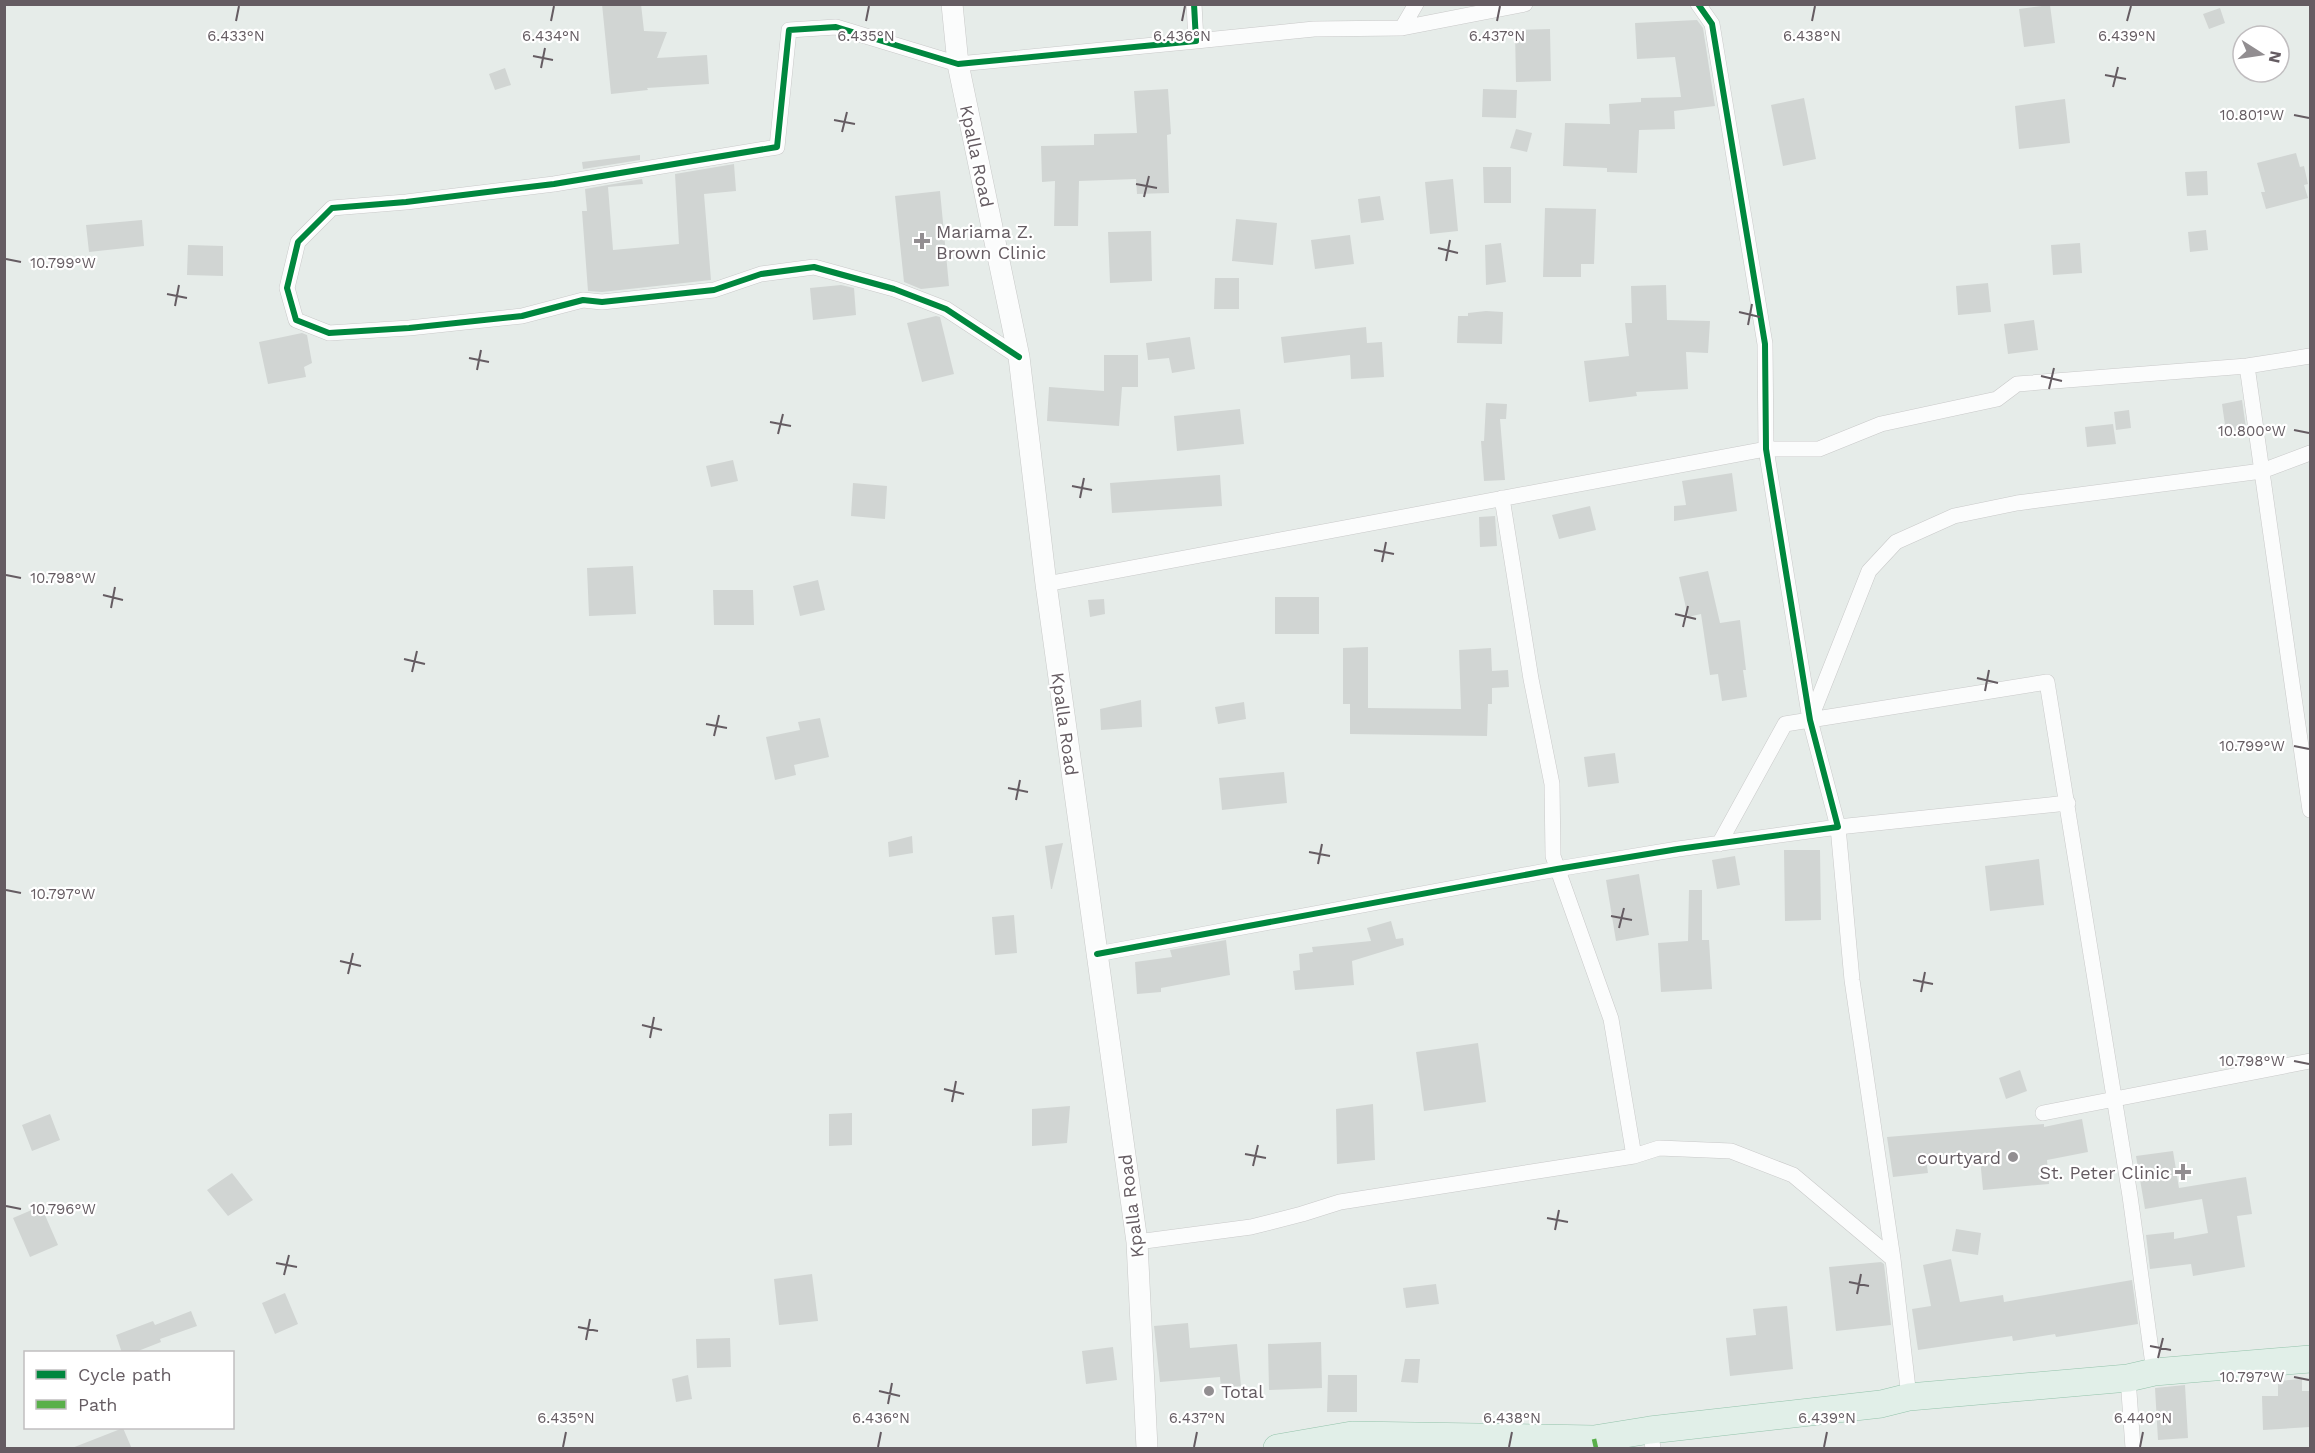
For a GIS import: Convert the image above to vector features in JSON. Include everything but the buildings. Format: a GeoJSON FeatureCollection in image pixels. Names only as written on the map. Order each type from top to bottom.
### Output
{"type":"FeatureCollection","features":[{"type":"Feature","properties":{"kind":"highway"},"geometry":{"type":"LineString","coordinates":[[1276,1449],[1352,1436],[1651,1439],[1881,1404],[1909,1397],[2310,1359]]}},
{"type":"Feature","properties":{"kind":"street","name":"Kpalla Road"},"geometry":{"type":"LineString","coordinates":[[952,4],[958,64],[1019,357],[1046,584],[1137,1242],[1147,1449]]}},
{"type":"Feature","properties":{"kind":"street"},"geometry":{"type":"LineString","coordinates":[[1194,4],[1196,41]]}},
{"type":"Feature","properties":{"kind":"street"},"geometry":{"type":"LineString","coordinates":[[1402,28],[1416,4]]}},
{"type":"Feature","properties":{"kind":"street"},"geometry":{"type":"LineString","coordinates":[[1019,357],[946,309],[894,289],[814,267],[761,274],[714,290],[603,302],[583,300],[522,316],[409,328],[329,333],[296,320],[287,288],[298,242],[332,208],[406,202],[554,184],[777,147],[789,30],[836,27],[958,64],[1314,29],[1402,28],[1525,4]]}},
{"type":"Feature","properties":{"kind":"street"},"geometry":{"type":"LineString","coordinates":[[1698,4],[1712,24],[1766,344],[1766,449],[1810,720],[1838,827],[1852,980],[1893,1259],[1909,1397]]}},
{"type":"Feature","properties":{"kind":"street"},"geometry":{"type":"LineString","coordinates":[[1046,584],[1766,449],[1819,449],[1881,424],[1997,399],[2017,384],[2247,366],[2310,356]]}},
{"type":"Feature","properties":{"kind":"street"},"geometry":{"type":"LineString","coordinates":[[2247,366],[2310,810]]}},
{"type":"Feature","properties":{"kind":"street"},"geometry":{"type":"LineString","coordinates":[[1810,720],[1869,571],[1896,542],[1954,516],[2017,503],[2262,471],[2310,453]]}},
{"type":"Feature","properties":{"kind":"street"},"geometry":{"type":"LineString","coordinates":[[1502,498],[1531,679],[1552,784],[1552,856],[1611,1019],[1634,1156]]}},
{"type":"Feature","properties":{"kind":"street"},"geometry":{"type":"LineString","coordinates":[[1719,844],[1785,724],[2047,682],[2115,1099],[2154,1372]]}},
{"type":"Feature","properties":{"kind":"street"},"geometry":{"type":"LineString","coordinates":[[1097,954],[1557,869],[1838,827],[2068,803]]}},
{"type":"Feature","properties":{"kind":"street"},"geometry":{"type":"LineString","coordinates":[[2043,1113],[2310,1061]]}},
{"type":"Feature","properties":{"kind":"street"},"geometry":{"type":"LineString","coordinates":[[1137,1242],[1251,1227],[1340,1202],[1634,1156],[1659,1148],[1731,1150],[1793,1175],[1893,1259]]}},
{"type":"Feature","properties":{"kind":"street"},"geometry":{"type":"LineString","coordinates":[[2128,1378],[2133,1449]]}},
{"type":"Feature","properties":{"kind":"marked path"},"geometry":{"type":"LineString","coordinates":[[1594,1439],[1596,1448]]}},
{"type":"Feature","properties":{"kind":"cycle path"},"geometry":{"type":"LineString","coordinates":[[1019,357],[946,309],[894,289],[814,267],[761,274],[714,290],[602,302],[583,300],[522,316],[409,328],[329,333],[296,320],[287,288],[298,242],[332,208],[406,202],[554,184],[777,147],[789,30],[836,27],[958,64],[1196,41],[1194,4]]}},
{"type":"Feature","properties":{"kind":"cycle path"},"geometry":{"type":"LineString","coordinates":[[1097,954],[1557,869],[1678,849],[1838,827],[1810,720],[1766,449],[1765,344],[1712,24],[1698,4]]}},
{"type":"Feature","properties":{"kind":"place","name":"Mariama Z. Brown Clinic"},"geometry":{"type":"Point","coordinates":[922,241]}},
{"type":"Feature","properties":{"kind":"place","name":"courtyard"},"geometry":{"type":"Point","coordinates":[2013,1157]}},
{"type":"Feature","properties":{"kind":"place","name":"St. Peter Clinic"},"geometry":{"type":"Point","coordinates":[2183,1172]}},
{"type":"Feature","properties":{"kind":"place","name":"Total"},"geometry":{"type":"Point","coordinates":[1209,1391]}}]}
